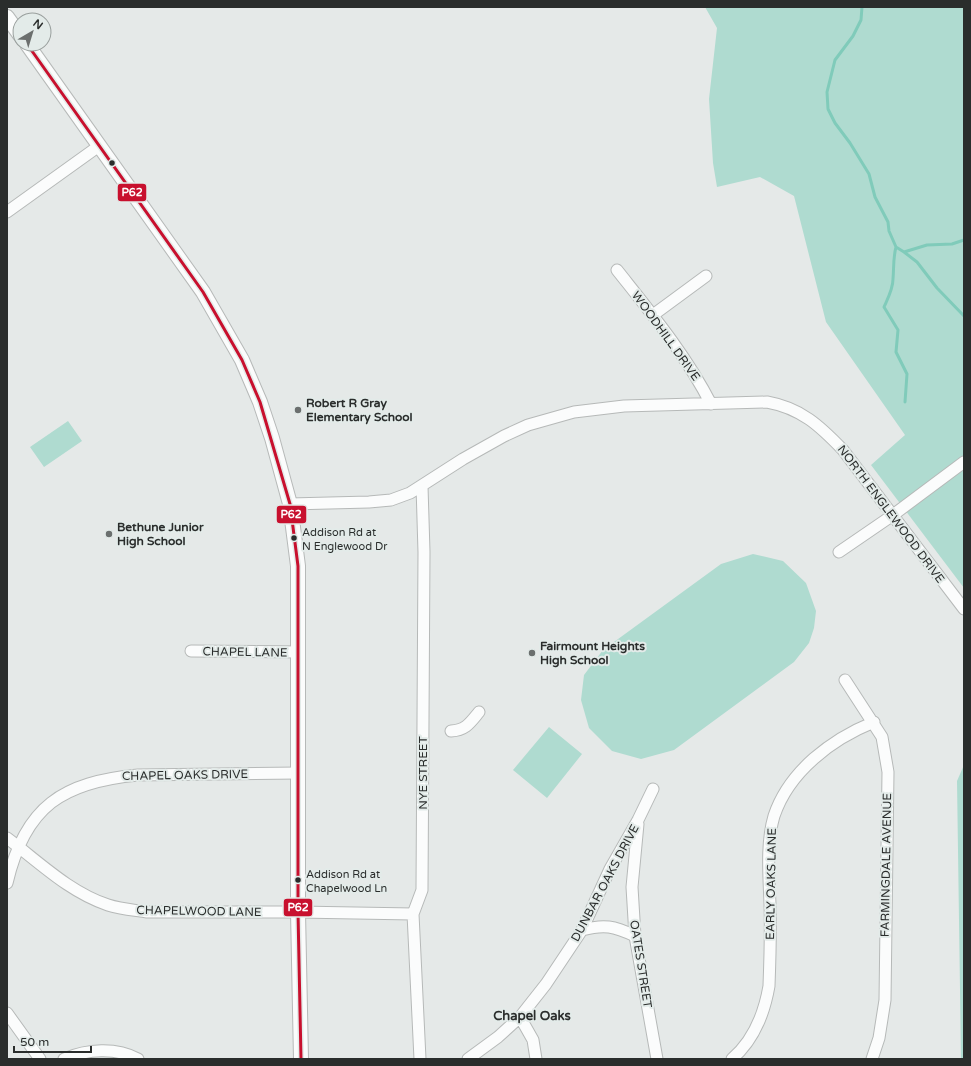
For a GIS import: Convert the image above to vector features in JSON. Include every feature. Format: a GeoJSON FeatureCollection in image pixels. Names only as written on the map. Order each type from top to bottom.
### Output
{"type":"FeatureCollection","features":[{"type":"Feature","properties":{"kind":"street"},"geometry":{"type":"LineString","coordinates":[[33,52],[203,292],[242,360],[260,402],[272,438],[290,504],[298,566],[298,912],[301,1059]]}},
{"type":"Feature","properties":{"kind":"street"},"geometry":{"type":"LineString","coordinates":[[7,212],[99,146]]}},
{"type":"Feature","properties":{"kind":"street","name":"WOODHILL DRIVE"},"geometry":{"type":"LineString","coordinates":[[617,270],[653,315],[689,364],[711,404]]}},
{"type":"Feature","properties":{"kind":"street"},"geometry":{"type":"LineString","coordinates":[[653,315],[706,276]]}},
{"type":"Feature","properties":{"kind":"street","name":"NORTH ENGLEWOOD DRIVE"},"geometry":{"type":"LineString","coordinates":[[290,504],[382,502],[402,497],[422,486],[463,459],[504,436],[528,425],[574,412],[624,406],[767,402],[784,405],[796,410],[824,430],[843,450],[964,609]]}},
{"type":"Feature","properties":{"kind":"street"},"geometry":{"type":"LineString","coordinates":[[839,552],[893,515],[964,462]]}},
{"type":"Feature","properties":{"kind":"street","name":"NYE STREET"},"geometry":{"type":"LineString","coordinates":[[420,1059],[413,914],[422,890],[424,552],[422,486]]}},
{"type":"Feature","properties":{"kind":"street","name":"CHAPEL LANE"},"geometry":{"type":"LineString","coordinates":[[191,651],[299,652]]}},
{"type":"Feature","properties":{"kind":"street","name":"FARMINGDALE AVENUE"},"geometry":{"type":"LineString","coordinates":[[845,680],[874,722],[882,737],[886,752],[888,821],[885,1000],[879,1038],[872,1059]]}},
{"type":"Feature","properties":{"kind":"street"},"geometry":{"type":"LineString","coordinates":[[451,731],[462,730],[479,712]]}},
{"type":"Feature","properties":{"kind":"street","name":"EARLY OAKS LANE"},"geometry":{"type":"LineString","coordinates":[[732,1059],[754,1034],[764,1009],[769,986],[770,835],[777,808],[794,780],[811,762],[840,739],[874,722]]}},
{"type":"Feature","properties":{"kind":"street","name":"CHAPEL OAKS DRIVE"},"geometry":{"type":"LineString","coordinates":[[7,883],[17,845],[36,819],[54,801],[74,789],[102,780],[138,775],[299,773]]}},
{"type":"Feature","properties":{"kind":"street","name":"DUNBAR OAKS DRIVE"},"geometry":{"type":"LineString","coordinates":[[468,1059],[498,1037],[520,1017],[546,984],[582,930],[610,869],[638,820],[653,789]]}},
{"type":"Feature","properties":{"kind":"street","name":"OATES STREET"},"geometry":{"type":"LineString","coordinates":[[638,820],[632,887],[635,936],[657,1059]]}},
{"type":"Feature","properties":{"kind":"street","name":"CHAPELWOOD LANE"},"geometry":{"type":"LineString","coordinates":[[7,838],[57,877],[78,891],[108,904],[125,909],[147,912],[413,914]]}},
{"type":"Feature","properties":{"kind":"street"},"geometry":{"type":"LineString","coordinates":[[582,930],[598,926],[612,926],[635,936]]}},
{"type":"Feature","properties":{"kind":"street"},"geometry":{"type":"LineString","coordinates":[[7,1012],[16,1027],[40,1059]]}},
{"type":"Feature","properties":{"kind":"street"},"geometry":{"type":"LineString","coordinates":[[520,1017],[532,1040],[536,1059]]}},
{"type":"Feature","properties":{"kind":"street"},"geometry":{"type":"LineString","coordinates":[[64,1059],[96,1050],[111,1051],[138,1059]]}},
{"type":"Feature","properties":{"kind":"green space"},"geometry":{"type":"Polygon","coordinates":[[[705,7],[964,7],[964,588],[871,465],[905,435],[826,322],[794,196],[760,177],[717,187],[713,163],[709,99],[717,28],[705,7]]]}},
{"type":"Feature","properties":{"kind":"green space"},"geometry":{"type":"Polygon","coordinates":[[[68,421],[82,441],[44,467],[30,447],[68,421]]]}},
{"type":"Feature","properties":{"kind":"green space"},"geometry":{"type":"Polygon","coordinates":[[[753,554],[783,561],[806,583],[816,611],[814,628],[809,643],[794,662],[674,750],[641,759],[612,751],[589,728],[581,700],[584,675],[603,650],[721,564],[753,554]]]}},
{"type":"Feature","properties":{"kind":"green space"},"geometry":{"type":"Polygon","coordinates":[[[549,727],[582,754],[547,798],[513,770],[549,727]]]}},
{"type":"Feature","properties":{"kind":"green space"},"geometry":{"type":"Polygon","coordinates":[[[964,765],[964,1059],[961,1059],[957,781],[964,765]]]}},
{"type":"Feature","properties":{"kind":"waterway"},"geometry":{"type":"LineString","coordinates":[[862,7],[861,20],[853,36],[835,60],[827,92],[828,109],[835,123],[850,143],[869,174],[875,197],[888,222],[889,231],[896,247],[904,252],[927,245],[952,244],[964,240]]}},
{"type":"Feature","properties":{"kind":"waterway"},"geometry":{"type":"LineString","coordinates":[[896,247],[893,283],[884,307],[898,330],[896,352],[907,374],[905,402]]}},
{"type":"Feature","properties":{"kind":"waterway"},"geometry":{"type":"LineString","coordinates":[[904,252],[917,262],[937,288],[964,316]]}},
{"type":"Feature","properties":{"kind":"transit line","name":"P62"},"geometry":{"type":"LineString","coordinates":[[33,52],[203,292],[242,360],[260,402],[290,504],[298,566],[298,912],[301,1059]]}},
{"type":"Feature","properties":{"kind":"place","name":"Robert R Gray Elementary School"},"geometry":{"type":"Point","coordinates":[298,410]}},
{"type":"Feature","properties":{"kind":"place","name":"Bethune Junior High School"},"geometry":{"type":"Point","coordinates":[109,534]}},
{"type":"Feature","properties":{"kind":"place","name":"Addison Rd at N Englewood Dr"},"geometry":{"type":"Point","coordinates":[294,538]}},
{"type":"Feature","properties":{"kind":"place","name":"Fairmount Heights High School"},"geometry":{"type":"Point","coordinates":[532,653]}},
{"type":"Feature","properties":{"kind":"place","name":"Addison Rd at Chapelwood Ln"},"geometry":{"type":"Point","coordinates":[298,880]}},
{"type":"Feature","properties":{"kind":"district","name":"Chapel Oaks"},"geometry":{"type":"Point","coordinates":[532,1016]}}]}
